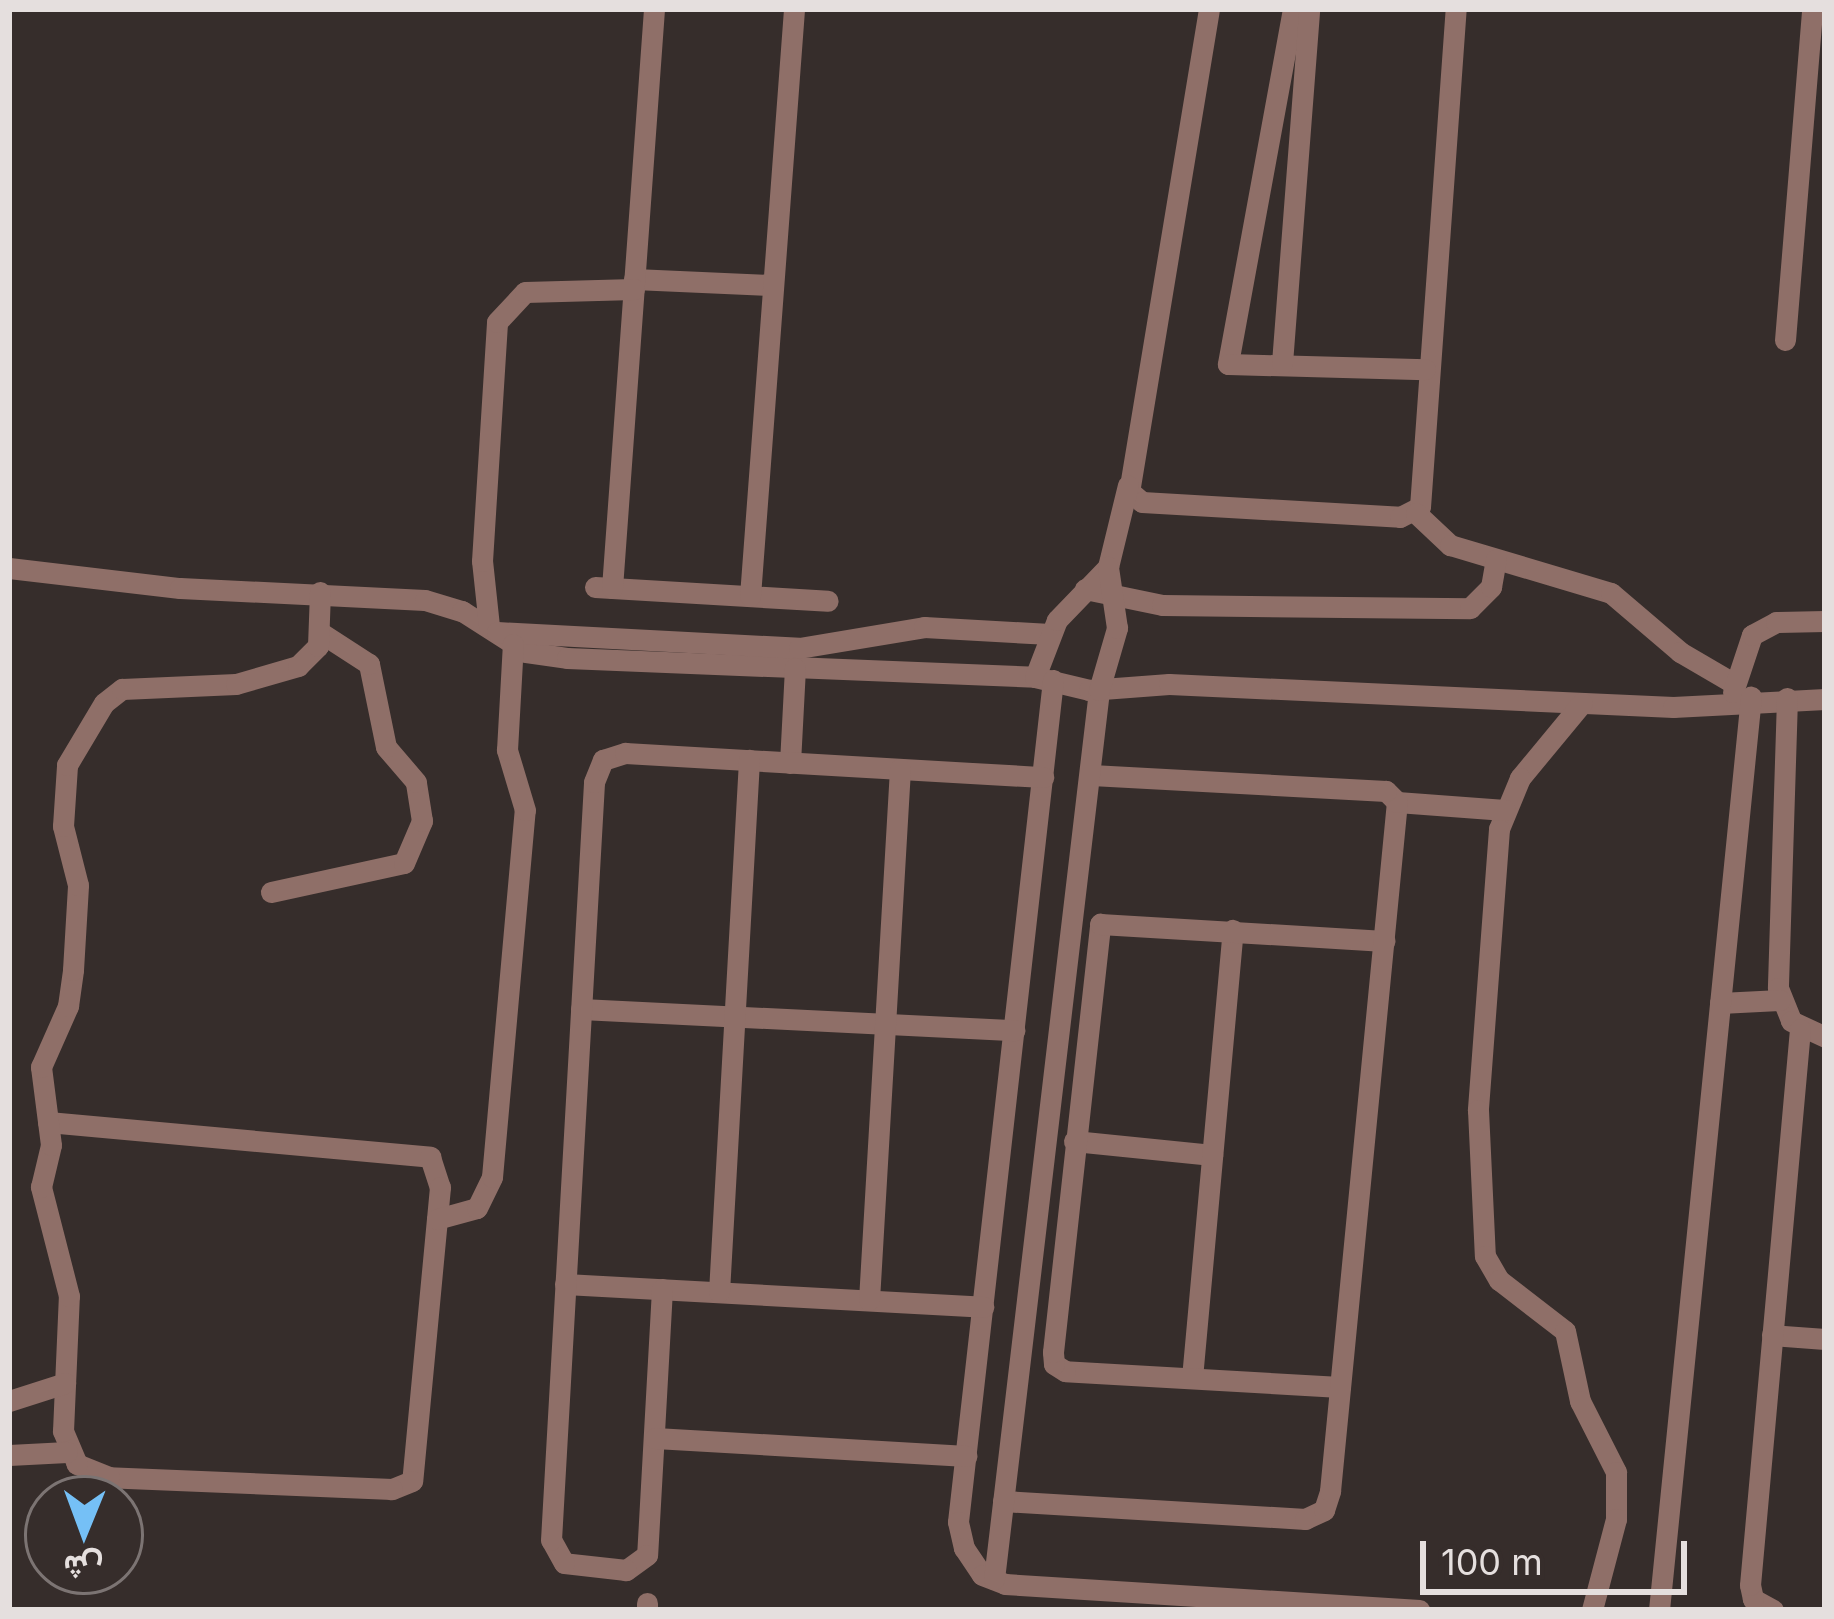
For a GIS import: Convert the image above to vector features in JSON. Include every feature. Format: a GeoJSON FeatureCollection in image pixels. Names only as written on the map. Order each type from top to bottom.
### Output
{"type":"FeatureCollection","features":[{"type":"Feature","properties":{"kind":"street"},"geometry":{"type":"LineString","coordinates":[[654,9],[634,284],[603,587],[828,601]]}},
{"type":"Feature","properties":{"kind":"street"},"geometry":{"type":"LineString","coordinates":[[750,596],[794,9]]}},
{"type":"Feature","properties":{"kind":"street"},"geometry":{"type":"LineString","coordinates":[[994,1580],[1099,690],[1114,645],[1116,599],[1108,567],[1128,485],[1209,9]]}},
{"type":"Feature","properties":{"kind":"street"},"geometry":{"type":"LineString","coordinates":[[1293,9],[1228,364],[1425,369]]}},
{"type":"Feature","properties":{"kind":"street"},"geometry":{"type":"LineString","coordinates":[[1282,362],[1309,9]]}},
{"type":"Feature","properties":{"kind":"street"},"geometry":{"type":"LineString","coordinates":[[1456,9],[1416,514],[1438,539],[1611,593],[1739,693]]}},
{"type":"Feature","properties":{"kind":"street"},"geometry":{"type":"LineString","coordinates":[[1785,340],[1812,9]]}},
{"type":"Feature","properties":{"kind":"street"},"geometry":{"type":"LineString","coordinates":[[437,1219],[477,1208],[492,1177],[525,811],[507,751],[500,634],[482,561],[497,322],[525,292],[634,284],[772,285]]}},
{"type":"Feature","properties":{"kind":"street"},"geometry":{"type":"LineString","coordinates":[[1128,485],[1142,502],[1416,514]]}},
{"type":"Feature","properties":{"kind":"street"},"geometry":{"type":"LineString","coordinates":[[1085,589],[1116,599],[1470,608],[1491,587],[1496,559]]}},
{"type":"Feature","properties":{"kind":"street"},"geometry":{"type":"LineString","coordinates":[[1108,567],[1050,634],[1042,777],[966,1456],[964,1548],[994,1580],[1419,1610]]}},
{"type":"Feature","properties":{"kind":"street"},"geometry":{"type":"LineString","coordinates":[[9,568],[180,588],[424,601],[567,658],[1044,679],[1099,690],[1169,684],[1673,707],[1739,693],[1825,699]]}},
{"type":"Feature","properties":{"kind":"street"},"geometry":{"type":"LineString","coordinates":[[67,1452],[64,1383],[69,1296],[41,1187],[49,1121],[40,1067],[68,1006],[77,906],[63,782],[84,732],[122,689],[268,677],[298,666],[321,633],[320,592]]}},
{"type":"Feature","properties":{"kind":"street"},"geometry":{"type":"LineString","coordinates":[[1660,1610],[1720,1003],[1742,654],[1764,626],[1825,622]]}},
{"type":"Feature","properties":{"kind":"street"},"geometry":{"type":"LineString","coordinates":[[500,634],[799,648],[924,627],[1050,634]]}},
{"type":"Feature","properties":{"kind":"street"},"geometry":{"type":"LineString","coordinates":[[271,892],[404,863],[422,821],[416,782],[386,748],[369,664],[321,633]]}},
{"type":"Feature","properties":{"kind":"street"},"geometry":{"type":"LineString","coordinates":[[790,763],[795,668]]}},
{"type":"Feature","properties":{"kind":"street"},"geometry":{"type":"LineString","coordinates":[[1787,698],[1780,1000],[1800,1029],[1825,1037]]}},
{"type":"Feature","properties":{"kind":"street"},"geometry":{"type":"LineString","coordinates":[[1582,703],[1520,778],[1505,810],[1494,866],[1478,1110],[1483,1244],[1499,1280],[1565,1331],[1580,1401],[1616,1472],[1616,1519],[1592,1610]]}},
{"type":"Feature","properties":{"kind":"street"},"geometry":{"type":"LineString","coordinates":[[662,1289],[644,1563],[626,1570],[556,1558],[550,1540],[594,782],[603,760],[625,753],[1042,777]]}},
{"type":"Feature","properties":{"kind":"street"},"geometry":{"type":"LineString","coordinates":[[719,1292],[749,760]]}},
{"type":"Feature","properties":{"kind":"street"},"geometry":{"type":"LineString","coordinates":[[868,1300],[900,769]]}},
{"type":"Feature","properties":{"kind":"street"},"geometry":{"type":"LineString","coordinates":[[1091,775],[1386,791],[1397,802],[1505,810]]}},
{"type":"Feature","properties":{"kind":"street"},"geometry":{"type":"LineString","coordinates":[[1004,1501],[1316,1517],[1328,1501],[1397,802]]}},
{"type":"Feature","properties":{"kind":"street"},"geometry":{"type":"LineString","coordinates":[[1340,1387],[1054,1364],[1074,1141],[1100,924],[1384,941]]}},
{"type":"Feature","properties":{"kind":"street"},"geometry":{"type":"LineString","coordinates":[[1192,1378],[1233,930]]}},
{"type":"Feature","properties":{"kind":"street"},"geometry":{"type":"LineString","coordinates":[[1720,1003],[1780,1000]]}},
{"type":"Feature","properties":{"kind":"street"},"geometry":{"type":"LineString","coordinates":[[581,1009],[1014,1030]]}},
{"type":"Feature","properties":{"kind":"street"},"geometry":{"type":"LineString","coordinates":[[1773,1610],[1753,1599],[1750,1585],[1800,1029]]}},
{"type":"Feature","properties":{"kind":"street"},"geometry":{"type":"LineString","coordinates":[[9,1455],[67,1452],[109,1478],[405,1487],[416,1469],[439,1174],[421,1152],[233,1143],[134,1124],[49,1121]]}},
{"type":"Feature","properties":{"kind":"street"},"geometry":{"type":"LineString","coordinates":[[1074,1141],[1213,1154]]}},
{"type":"Feature","properties":{"kind":"street"},"geometry":{"type":"LineString","coordinates":[[566,1284],[983,1307]]}},
{"type":"Feature","properties":{"kind":"street"},"geometry":{"type":"LineString","coordinates":[[1772,1335],[1825,1339]]}},
{"type":"Feature","properties":{"kind":"street"},"geometry":{"type":"LineString","coordinates":[[9,1401],[64,1383]]}},
{"type":"Feature","properties":{"kind":"street"},"geometry":{"type":"LineString","coordinates":[[655,1438],[966,1456]]}}]}
